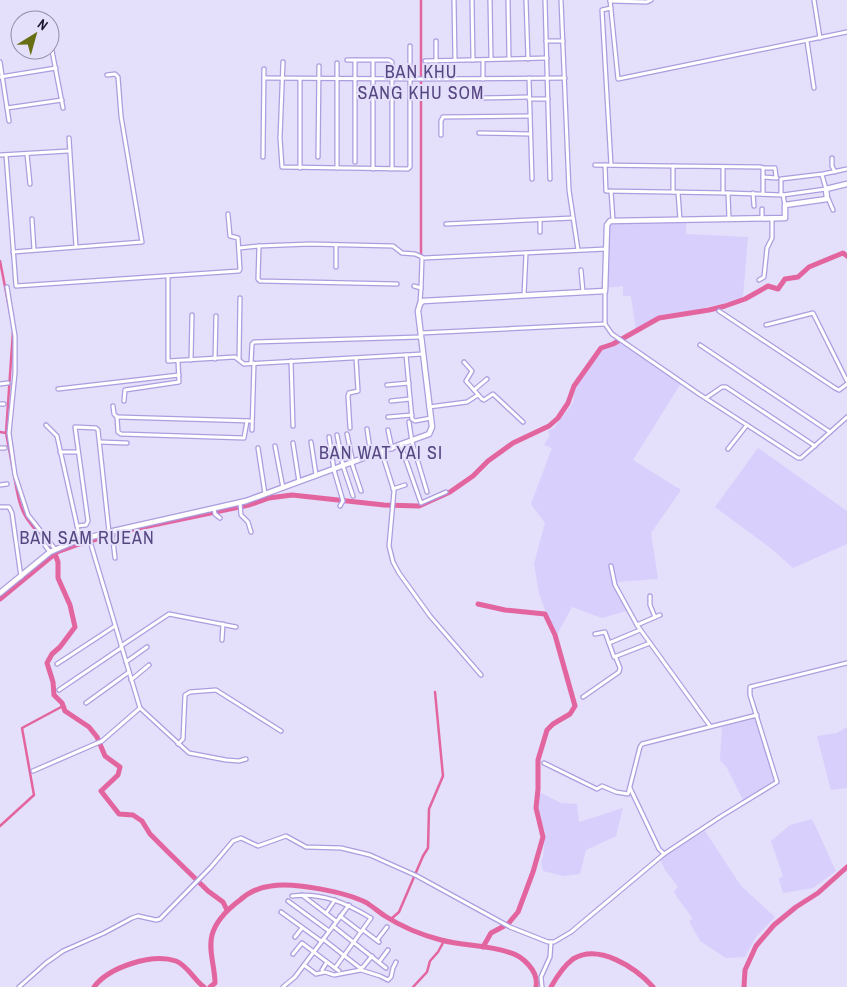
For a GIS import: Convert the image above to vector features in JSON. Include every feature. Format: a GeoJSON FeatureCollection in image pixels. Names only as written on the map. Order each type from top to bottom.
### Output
{"type":"FeatureCollection","features":[{"type":"Feature","properties":{"kind":"street"},"geometry":{"type":"LineString","coordinates":[[454,0],[454,60]]}},
{"type":"Feature","properties":{"kind":"street"},"geometry":{"type":"LineString","coordinates":[[472,0],[473,60]]}},
{"type":"Feature","properties":{"kind":"street"},"geometry":{"type":"LineString","coordinates":[[490,0],[491,59]]}},
{"type":"Feature","properties":{"kind":"street"},"geometry":{"type":"LineString","coordinates":[[508,0],[509,59]]}},
{"type":"Feature","properties":{"kind":"street"},"geometry":{"type":"LineString","coordinates":[[526,0],[528,59]]}},
{"type":"Feature","properties":{"kind":"street"},"geometry":{"type":"LineString","coordinates":[[545,0],[550,179]]}},
{"type":"Feature","properties":{"kind":"street"},"geometry":{"type":"LineString","coordinates":[[561,0],[568,171],[571,207],[578,250]]}},
{"type":"Feature","properties":{"kind":"street"},"geometry":{"type":"LineString","coordinates":[[651,0],[647,2],[610,0],[618,79],[847,32]]}},
{"type":"Feature","properties":{"kind":"street"},"geometry":{"type":"LineString","coordinates":[[814,0],[820,38]]}},
{"type":"Feature","properties":{"kind":"street"},"geometry":{"type":"LineString","coordinates":[[611,8],[602,10],[611,165]]}},
{"type":"Feature","properties":{"kind":"street"},"geometry":{"type":"LineString","coordinates":[[436,41],[436,61]]}},
{"type":"Feature","properties":{"kind":"street"},"geometry":{"type":"LineString","coordinates":[[546,41],[563,41]]}},
{"type":"Feature","properties":{"kind":"street"},"geometry":{"type":"LineString","coordinates":[[807,41],[814,88]]}},
{"type":"Feature","properties":{"kind":"street"},"geometry":{"type":"LineString","coordinates":[[283,62],[280,164],[283,168],[410,168],[410,46]]}},
{"type":"Feature","properties":{"kind":"street"},"geometry":{"type":"LineString","coordinates":[[425,61],[547,58]]}},
{"type":"Feature","properties":{"kind":"street"},"geometry":{"type":"LineString","coordinates":[[54,60],[63,108]]}},
{"type":"Feature","properties":{"kind":"street"},"geometry":{"type":"LineString","coordinates":[[347,60],[391,61],[392,169]]}},
{"type":"Feature","properties":{"kind":"street"},"geometry":{"type":"LineString","coordinates":[[355,60],[355,162]]}},
{"type":"Feature","properties":{"kind":"street"},"geometry":{"type":"LineString","coordinates":[[373,60],[373,169]]}},
{"type":"Feature","properties":{"kind":"street"},"geometry":{"type":"LineString","coordinates":[[483,60],[483,79]]}},
{"type":"Feature","properties":{"kind":"street"},"geometry":{"type":"LineString","coordinates":[[0,62],[9,122]]}},
{"type":"Feature","properties":{"kind":"street"},"geometry":{"type":"LineString","coordinates":[[337,63],[337,168]]}},
{"type":"Feature","properties":{"kind":"street"},"geometry":{"type":"LineString","coordinates":[[318,157],[319,66]]}},
{"type":"Feature","properties":{"kind":"street"},"geometry":{"type":"LineString","coordinates":[[1,77],[56,68]]}},
{"type":"Feature","properties":{"kind":"street"},"geometry":{"type":"LineString","coordinates":[[263,157],[264,69]]}},
{"type":"Feature","properties":{"kind":"street"},"geometry":{"type":"LineString","coordinates":[[13,252],[141,242],[143,240],[121,116],[118,77],[115,74],[107,76]]}},
{"type":"Feature","properties":{"kind":"street"},"geometry":{"type":"LineString","coordinates":[[264,78],[421,80],[565,78]]}},
{"type":"Feature","properties":{"kind":"street"},"geometry":{"type":"LineString","coordinates":[[529,78],[532,179]]}},
{"type":"Feature","properties":{"kind":"street"},"geometry":{"type":"LineString","coordinates":[[300,79],[300,168]]}},
{"type":"Feature","properties":{"kind":"street"},"geometry":{"type":"LineString","coordinates":[[480,98],[548,99]]}},
{"type":"Feature","properties":{"kind":"street"},"geometry":{"type":"LineString","coordinates":[[7,108],[62,100]]}},
{"type":"Feature","properties":{"kind":"street"},"geometry":{"type":"LineString","coordinates":[[441,135],[441,121],[443,117],[530,116]]}},
{"type":"Feature","properties":{"kind":"street"},"geometry":{"type":"LineString","coordinates":[[479,133],[530,134]]}},
{"type":"Feature","properties":{"kind":"street"},"geometry":{"type":"LineString","coordinates":[[69,138],[68,151],[76,247]]}},
{"type":"Feature","properties":{"kind":"street"},"geometry":{"type":"LineString","coordinates":[[0,155],[68,151]]}},
{"type":"Feature","properties":{"kind":"street"},"geometry":{"type":"LineString","coordinates":[[28,154],[30,184]]}},
{"type":"Feature","properties":{"kind":"street"},"geometry":{"type":"LineString","coordinates":[[6,155],[16,286],[239,271],[238,237],[229,235],[228,214]]}},
{"type":"Feature","properties":{"kind":"street"},"geometry":{"type":"LineString","coordinates":[[832,158],[832,166],[835,172]]}},
{"type":"Feature","properties":{"kind":"street"},"geometry":{"type":"LineString","coordinates":[[595,165],[775,168],[776,177]]}},
{"type":"Feature","properties":{"kind":"street"},"geometry":{"type":"LineString","coordinates":[[605,165],[606,191]]}},
{"type":"Feature","properties":{"kind":"street"},"geometry":{"type":"LineString","coordinates":[[673,166],[673,192]]}},
{"type":"Feature","properties":{"kind":"street"},"geometry":{"type":"LineString","coordinates":[[723,168],[723,192]]}},
{"type":"Feature","properties":{"kind":"street"},"geometry":{"type":"LineString","coordinates":[[762,168],[762,194]]}},
{"type":"Feature","properties":{"kind":"street"},"geometry":{"type":"LineString","coordinates":[[762,177],[776,177],[780,179],[847,169]]}},
{"type":"Feature","properties":{"kind":"street"},"geometry":{"type":"LineString","coordinates":[[822,174],[833,210]]}},
{"type":"Feature","properties":{"kind":"street"},"geometry":{"type":"LineString","coordinates":[[780,179],[785,205],[785,218],[610,221],[607,225],[605,324],[618,339],[798,458],[801,458],[847,417]]}},
{"type":"Feature","properties":{"kind":"street"},"geometry":{"type":"LineString","coordinates":[[600,191],[782,194],[826,189],[847,184]]}},
{"type":"Feature","properties":{"kind":"street"},"geometry":{"type":"LineString","coordinates":[[611,191],[614,220]]}},
{"type":"Feature","properties":{"kind":"street"},"geometry":{"type":"LineString","coordinates":[[678,192],[680,220]]}},
{"type":"Feature","properties":{"kind":"street"},"geometry":{"type":"LineString","coordinates":[[728,192],[729,220]]}},
{"type":"Feature","properties":{"kind":"street"},"geometry":{"type":"LineString","coordinates":[[753,193],[754,206]]}},
{"type":"Feature","properties":{"kind":"street"},"geometry":{"type":"LineString","coordinates":[[785,205],[828,198]]}},
{"type":"Feature","properties":{"kind":"street"},"geometry":{"type":"LineString","coordinates":[[762,209],[762,219]]}},
{"type":"Feature","properties":{"kind":"street"},"geometry":{"type":"LineString","coordinates":[[446,224],[573,218]]}},
{"type":"Feature","properties":{"kind":"street"},"geometry":{"type":"LineString","coordinates":[[32,219],[34,250]]}},
{"type":"Feature","properties":{"kind":"street"},"geometry":{"type":"LineString","coordinates":[[759,280],[764,277],[766,272],[767,248],[772,238],[772,219]]}},
{"type":"Feature","properties":{"kind":"street"},"geometry":{"type":"LineString","coordinates":[[540,220],[540,232]]}},
{"type":"Feature","properties":{"kind":"street"},"geometry":{"type":"LineString","coordinates":[[239,248],[336,245],[393,246],[402,253],[415,254],[422,258],[606,249]]}},
{"type":"Feature","properties":{"kind":"street"},"geometry":{"type":"LineString","coordinates":[[336,245],[336,267]]}},
{"type":"Feature","properties":{"kind":"street"},"geometry":{"type":"LineString","coordinates":[[259,246],[258,279],[260,281],[398,284]]}},
{"type":"Feature","properties":{"kind":"street"},"geometry":{"type":"LineString","coordinates":[[524,296],[526,253]]}},
{"type":"Feature","properties":{"kind":"street"},"geometry":{"type":"LineString","coordinates":[[0,593],[53,550],[80,540],[89,541],[111,533],[241,505],[265,494],[412,442],[431,433],[431,418],[418,311],[422,258]]}},
{"type":"Feature","properties":{"kind":"street"},"geometry":{"type":"LineString","coordinates":[[581,270],[583,293]]}},
{"type":"Feature","properties":{"kind":"street"},"geometry":{"type":"LineString","coordinates":[[168,276],[168,361],[235,357],[242,363],[252,364],[423,354]]}},
{"type":"Feature","properties":{"kind":"street"},"geometry":{"type":"LineString","coordinates":[[414,286],[421,288]]}},
{"type":"Feature","properties":{"kind":"street"},"geometry":{"type":"LineString","coordinates":[[7,287],[15,336],[9,434],[15,475],[25,510],[53,550]]}},
{"type":"Feature","properties":{"kind":"street"},"geometry":{"type":"LineString","coordinates":[[420,304],[423,301],[605,291]]}},
{"type":"Feature","properties":{"kind":"street"},"geometry":{"type":"LineString","coordinates":[[239,360],[240,298]]}},
{"type":"Feature","properties":{"kind":"street"},"geometry":{"type":"LineString","coordinates":[[719,311],[835,388],[839,390],[847,382],[813,313],[766,325]]}},
{"type":"Feature","properties":{"kind":"street"},"geometry":{"type":"LineString","coordinates":[[191,360],[192,315]]}},
{"type":"Feature","properties":{"kind":"street"},"geometry":{"type":"LineString","coordinates":[[215,358],[216,316]]}},
{"type":"Feature","properties":{"kind":"street"},"geometry":{"type":"LineString","coordinates":[[252,430],[253,343],[605,324]]}},
{"type":"Feature","properties":{"kind":"street"},"geometry":{"type":"LineString","coordinates":[[700,345],[830,432]]}},
{"type":"Feature","properties":{"kind":"street"},"geometry":{"type":"LineString","coordinates":[[406,355],[412,416],[414,421],[431,418]]}},
{"type":"Feature","properties":{"kind":"street"},"geometry":{"type":"LineString","coordinates":[[350,428],[348,396],[349,393],[358,390],[356,358]]}},
{"type":"Feature","properties":{"kind":"street"},"geometry":{"type":"LineString","coordinates":[[124,401],[125,390],[179,382],[178,361]]}},
{"type":"Feature","properties":{"kind":"street"},"geometry":{"type":"LineString","coordinates":[[291,361],[293,426]]}},
{"type":"Feature","properties":{"kind":"street"},"geometry":{"type":"LineString","coordinates":[[464,362],[472,372],[466,380],[474,390],[484,400],[493,394],[523,422]]}},
{"type":"Feature","properties":{"kind":"street"},"geometry":{"type":"LineString","coordinates":[[58,389],[179,375]]}},
{"type":"Feature","properties":{"kind":"street"},"geometry":{"type":"LineString","coordinates":[[474,390],[487,380]]}},
{"type":"Feature","properties":{"kind":"street"},"geometry":{"type":"LineString","coordinates":[[0,384],[8,383]]}},
{"type":"Feature","properties":{"kind":"street"},"geometry":{"type":"LineString","coordinates":[[388,385],[409,383]]}},
{"type":"Feature","properties":{"kind":"street"},"geometry":{"type":"LineString","coordinates":[[706,398],[722,387],[726,387],[815,446]]}},
{"type":"Feature","properties":{"kind":"street"},"geometry":{"type":"LineString","coordinates":[[429,407],[467,402],[478,394]]}},
{"type":"Feature","properties":{"kind":"street"},"geometry":{"type":"LineString","coordinates":[[391,401],[410,399]]}},
{"type":"Feature","properties":{"kind":"street"},"geometry":{"type":"LineString","coordinates":[[113,406],[114,414],[117,417],[118,432],[121,434],[244,438],[247,421]]}},
{"type":"Feature","properties":{"kind":"street"},"geometry":{"type":"LineString","coordinates":[[388,417],[412,416]]}},
{"type":"Feature","properties":{"kind":"street"},"geometry":{"type":"LineString","coordinates":[[117,417],[252,421]]}},
{"type":"Feature","properties":{"kind":"street"},"geometry":{"type":"LineString","coordinates":[[409,422],[412,442],[427,492]]}},
{"type":"Feature","properties":{"kind":"street"},"geometry":{"type":"LineString","coordinates":[[728,449],[747,425]]}},
{"type":"Feature","properties":{"kind":"street"},"geometry":{"type":"LineString","coordinates":[[46,426],[56,434],[80,540]]}},
{"type":"Feature","properties":{"kind":"street"},"geometry":{"type":"LineString","coordinates":[[77,526],[86,524],[88,521],[75,427],[98,428],[115,558]]}},
{"type":"Feature","properties":{"kind":"street"},"geometry":{"type":"LineString","coordinates":[[367,429],[371,456]]}},
{"type":"Feature","properties":{"kind":"street"},"geometry":{"type":"LineString","coordinates":[[388,430],[392,449]]}},
{"type":"Feature","properties":{"kind":"street"},"geometry":{"type":"LineString","coordinates":[[347,434],[352,463],[361,491]]}},
{"type":"Feature","properties":{"kind":"street"},"geometry":{"type":"LineString","coordinates":[[337,435],[343,466],[353,496]]}},
{"type":"Feature","properties":{"kind":"street"},"geometry":{"type":"LineString","coordinates":[[329,437],[334,470],[343,500],[340,506]]}},
{"type":"Feature","properties":{"kind":"street"},"geometry":{"type":"LineString","coordinates":[[100,442],[127,443]]}},
{"type":"Feature","properties":{"kind":"street"},"geometry":{"type":"LineString","coordinates":[[311,442],[316,476]]}},
{"type":"Feature","properties":{"kind":"street"},"geometry":{"type":"LineString","coordinates":[[293,443],[299,482]]}},
{"type":"Feature","properties":{"kind":"street"},"geometry":{"type":"LineString","coordinates":[[275,446],[283,488]]}},
{"type":"Feature","properties":{"kind":"street"},"geometry":{"type":"LineString","coordinates":[[401,446],[421,503],[446,492]]}},
{"type":"Feature","properties":{"kind":"street"},"geometry":{"type":"LineString","coordinates":[[0,448],[5,448]]}},
{"type":"Feature","properties":{"kind":"street"},"geometry":{"type":"LineString","coordinates":[[258,448],[265,494]]}},
{"type":"Feature","properties":{"kind":"street"},"geometry":{"type":"LineString","coordinates":[[60,452],[78,452]]}},
{"type":"Feature","properties":{"kind":"street"},"geometry":{"type":"LineString","coordinates":[[382,453],[393,489],[394,503],[389,546],[395,566],[430,616],[481,675]]}},
{"type":"Feature","properties":{"kind":"street"},"geometry":{"type":"LineString","coordinates":[[0,485],[7,484]]}},
{"type":"Feature","properties":{"kind":"street"},"geometry":{"type":"LineString","coordinates":[[393,489],[405,485]]}},
{"type":"Feature","properties":{"kind":"street"},"geometry":{"type":"LineString","coordinates":[[241,505],[241,515],[248,522],[251,532]]}},
{"type":"Feature","properties":{"kind":"street"},"geometry":{"type":"LineString","coordinates":[[0,508],[9,507],[12,513],[21,577]]}},
{"type":"Feature","properties":{"kind":"street"},"geometry":{"type":"LineString","coordinates":[[214,512],[220,518]]}},
{"type":"Feature","properties":{"kind":"street"},"geometry":{"type":"LineString","coordinates":[[38,536],[53,550]]}},
{"type":"Feature","properties":{"kind":"street"},"geometry":{"type":"LineString","coordinates":[[89,541],[140,708],[186,752],[192,755],[226,760],[244,760]]}},
{"type":"Feature","properties":{"kind":"street"},"geometry":{"type":"LineString","coordinates":[[611,566],[614,585],[640,630],[710,726]]}},
{"type":"Feature","properties":{"kind":"street"},"geometry":{"type":"LineString","coordinates":[[650,596],[650,605],[655,617]]}},
{"type":"Feature","properties":{"kind":"street"},"geometry":{"type":"LineString","coordinates":[[59,690],[169,614],[236,627]]}},
{"type":"Feature","properties":{"kind":"street"},"geometry":{"type":"LineString","coordinates":[[637,625],[660,615]]}},
{"type":"Feature","properties":{"kind":"street"},"geometry":{"type":"LineString","coordinates":[[222,640],[223,624]]}},
{"type":"Feature","properties":{"kind":"street"},"geometry":{"type":"LineString","coordinates":[[57,664],[115,626]]}},
{"type":"Feature","properties":{"kind":"street"},"geometry":{"type":"LineString","coordinates":[[609,644],[640,630]]}},
{"type":"Feature","properties":{"kind":"street"},"geometry":{"type":"LineString","coordinates":[[583,697],[619,672],[620,668],[604,632],[596,634]]}},
{"type":"Feature","properties":{"kind":"street"},"geometry":{"type":"LineString","coordinates":[[616,658],[650,643]]}},
{"type":"Feature","properties":{"kind":"street"},"geometry":{"type":"LineString","coordinates":[[126,662],[147,647]]}},
{"type":"Feature","properties":{"kind":"street"},"geometry":{"type":"LineString","coordinates":[[19,987],[44,964],[63,951],[132,918],[138,916],[156,920],[164,915],[233,841],[241,838],[258,846],[283,836],[306,847],[341,848],[370,855],[415,875],[503,923],[551,942],[571,932],[664,854],[777,782],[750,695],[749,689],[751,686],[847,663]]}},
{"type":"Feature","properties":{"kind":"street"},"geometry":{"type":"LineString","coordinates":[[131,680],[149,666]]}},
{"type":"Feature","properties":{"kind":"street"},"geometry":{"type":"LineString","coordinates":[[86,703],[129,672]]}},
{"type":"Feature","properties":{"kind":"street"},"geometry":{"type":"LineString","coordinates":[[178,744],[182,739],[185,695],[190,692],[216,690],[281,731]]}},
{"type":"Feature","properties":{"kind":"street"},"geometry":{"type":"LineString","coordinates":[[33,771],[97,744],[111,735],[140,708]]}},
{"type":"Feature","properties":{"kind":"street"},"geometry":{"type":"LineString","coordinates":[[544,763],[597,789],[602,786],[616,792],[628,794],[642,744],[757,715]]}},
{"type":"Feature","properties":{"kind":"street"},"geometry":{"type":"LineString","coordinates":[[630,788],[659,849],[664,854]]}},
{"type":"Feature","properties":{"kind":"street"},"geometry":{"type":"LineString","coordinates":[[292,896],[314,894],[349,905],[371,918],[335,968]]}},
{"type":"Feature","properties":{"kind":"street"},"geometry":{"type":"LineString","coordinates":[[302,895],[336,922]]}},
{"type":"Feature","properties":{"kind":"street"},"geometry":{"type":"LineString","coordinates":[[326,913],[335,900]]}},
{"type":"Feature","properties":{"kind":"street"},"geometry":{"type":"LineString","coordinates":[[288,901],[329,932]]}},
{"type":"Feature","properties":{"kind":"street"},"geometry":{"type":"LineString","coordinates":[[283,987],[295,977],[349,905]]}},
{"type":"Feature","properties":{"kind":"street"},"geometry":{"type":"LineString","coordinates":[[281,912],[362,968],[372,956]]}},
{"type":"Feature","properties":{"kind":"street"},"geometry":{"type":"LineString","coordinates":[[340,916],[378,941],[387,927]]}},
{"type":"Feature","properties":{"kind":"street"},"geometry":{"type":"LineString","coordinates":[[333,926],[386,967],[379,974]]}},
{"type":"Feature","properties":{"kind":"street"},"geometry":{"type":"LineString","coordinates":[[296,937],[302,928]]}},
{"type":"Feature","properties":{"kind":"street"},"geometry":{"type":"LineString","coordinates":[[542,987],[541,977],[550,957],[551,942]]}},
{"type":"Feature","properties":{"kind":"street"},"geometry":{"type":"LineString","coordinates":[[292,954],[302,943],[339,971]]}},
{"type":"Feature","properties":{"kind":"street"},"geometry":{"type":"LineString","coordinates":[[379,962],[388,950]]}},
{"type":"Feature","properties":{"kind":"street"},"geometry":{"type":"LineString","coordinates":[[322,970],[327,962]]}},
{"type":"Feature","properties":{"kind":"street"},"geometry":{"type":"LineString","coordinates":[[304,965],[316,974],[325,972],[334,975],[361,970],[388,980],[391,977],[396,962]]}},
{"type":"Feature","properties":{"kind":"shaded area"},"geometry":{"type":"Polygon","coordinates":[[[686,221],[686,234],[748,237],[743,297],[734,301],[669,316],[636,330],[631,296],[623,296],[623,286],[606,288],[608,224],[612,222],[686,221]]]}},
{"type":"Feature","properties":{"kind":"shaded area"},"geometry":{"type":"Polygon","coordinates":[[[620,343],[681,383],[633,460],[681,490],[651,533],[658,579],[615,582],[629,610],[602,618],[572,607],[555,638],[539,593],[534,564],[545,523],[531,504],[552,448],[544,445],[550,435],[548,431],[554,428],[573,403],[575,386],[605,348],[620,343]]]}},
{"type":"Feature","properties":{"kind":"shaded area"},"geometry":{"type":"Polygon","coordinates":[[[758,448],[847,511],[847,544],[793,568],[773,550],[715,507],[758,448]]]}},
{"type":"Feature","properties":{"kind":"shaded area"},"geometry":{"type":"Polygon","coordinates":[[[756,718],[777,779],[743,800],[727,768],[720,760],[722,727],[756,718]]]}},
{"type":"Feature","properties":{"kind":"shaded area"},"geometry":{"type":"Polygon","coordinates":[[[847,727],[847,788],[831,790],[817,736],[837,733],[847,727]]]}},
{"type":"Feature","properties":{"kind":"shaded area"},"geometry":{"type":"Polygon","coordinates":[[[537,791],[561,803],[577,804],[579,822],[623,808],[616,836],[586,850],[580,874],[564,876],[543,871],[541,861],[545,832],[539,815],[537,791]]]}},
{"type":"Feature","properties":{"kind":"shaded area"},"geometry":{"type":"Polygon","coordinates":[[[812,819],[836,871],[813,888],[783,893],[779,879],[783,876],[771,841],[790,825],[812,819]]]}},
{"type":"Feature","properties":{"kind":"shaded area"},"geometry":{"type":"Polygon","coordinates":[[[705,831],[741,886],[775,917],[756,937],[745,957],[726,958],[700,941],[689,921],[693,919],[674,891],[678,887],[665,870],[660,859],[705,831]]]}},
{"type":"Feature","properties":{"kind":"waterway"},"geometry":{"type":"LineString","coordinates":[[421,0],[421,256]]}},
{"type":"Feature","properties":{"kind":"waterway"},"geometry":{"type":"LineString","coordinates":[[0,599],[57,552],[129,530],[249,505],[269,498],[292,495],[384,505],[419,506],[450,492],[513,443],[549,426],[558,418],[568,403],[574,386],[601,348],[613,344],[659,318],[725,306],[745,299],[768,286],[778,289],[785,279],[798,277],[809,267],[843,253],[847,256]]}},
{"type":"Feature","properties":{"kind":"waterway"},"geometry":{"type":"LineString","coordinates":[[0,261],[11,318]]}},
{"type":"Feature","properties":{"kind":"waterway"},"geometry":{"type":"LineString","coordinates":[[13,331],[6,433],[13,470]]}},
{"type":"Feature","properties":{"kind":"waterway"},"geometry":{"type":"LineString","coordinates":[[0,432],[6,433]]}},
{"type":"Feature","properties":{"kind":"waterway"},"geometry":{"type":"LineString","coordinates":[[14,475],[19,500],[26,518],[55,554]]}},
{"type":"Feature","properties":{"kind":"waterway"},"geometry":{"type":"LineString","coordinates":[[55,554],[58,562],[58,578],[70,605],[75,627],[60,647],[52,654],[47,663],[53,682],[54,695],[62,703],[65,711],[89,727],[97,737],[105,756],[120,767],[118,775],[101,791],[119,814],[133,815],[142,821],[150,834],[208,891],[223,902],[227,910]]}},
{"type":"Feature","properties":{"kind":"waterway"},"geometry":{"type":"LineString","coordinates":[[478,604],[505,610],[545,614],[555,635],[575,706],[570,714],[547,730],[538,760],[536,808],[543,837],[533,872],[518,912],[508,924],[491,933],[483,947]]}},
{"type":"Feature","properties":{"kind":"waterway"},"geometry":{"type":"LineString","coordinates":[[391,919],[399,912],[428,848],[429,809],[443,776],[435,692]]}},
{"type":"Feature","properties":{"kind":"waterway"},"geometry":{"type":"LineString","coordinates":[[0,826],[34,795],[22,728],[63,706]]}},
{"type":"Feature","properties":{"kind":"waterway"},"geometry":{"type":"LineString","coordinates":[[744,987],[745,970],[756,946],[774,925],[796,907],[818,893],[847,867]]}},
{"type":"Feature","properties":{"kind":"waterway"},"geometry":{"type":"LineString","coordinates":[[210,987],[215,983],[211,941],[219,920],[231,907],[250,893],[263,888],[281,885],[320,889],[346,895],[367,903],[398,924],[427,936],[514,954],[529,965],[535,975],[536,987]]}},
{"type":"Feature","properties":{"kind":"waterway"},"geometry":{"type":"LineString","coordinates":[[413,987],[427,972],[430,961],[444,941]]}},
{"type":"Feature","properties":{"kind":"waterway"},"geometry":{"type":"LineString","coordinates":[[551,987],[573,959],[583,955],[594,954],[605,956],[627,966],[637,972],[653,987]]}},
{"type":"Feature","properties":{"kind":"waterway"},"geometry":{"type":"LineString","coordinates":[[94,987],[110,973],[120,968],[143,960],[155,959],[166,959],[180,963],[204,987]]}},
{"type":"Feature","properties":{"kind":"district","name":"BAN KHU SANG KHU SOM"},"geometry":{"type":"Point","coordinates":[421,82]}},
{"type":"Feature","properties":{"kind":"district","name":"BAN WAT YAI SI"},"geometry":{"type":"Point","coordinates":[381,453]}},
{"type":"Feature","properties":{"kind":"district","name":"BAN SAM RUEAN"},"geometry":{"type":"Point","coordinates":[87,538]}}]}
